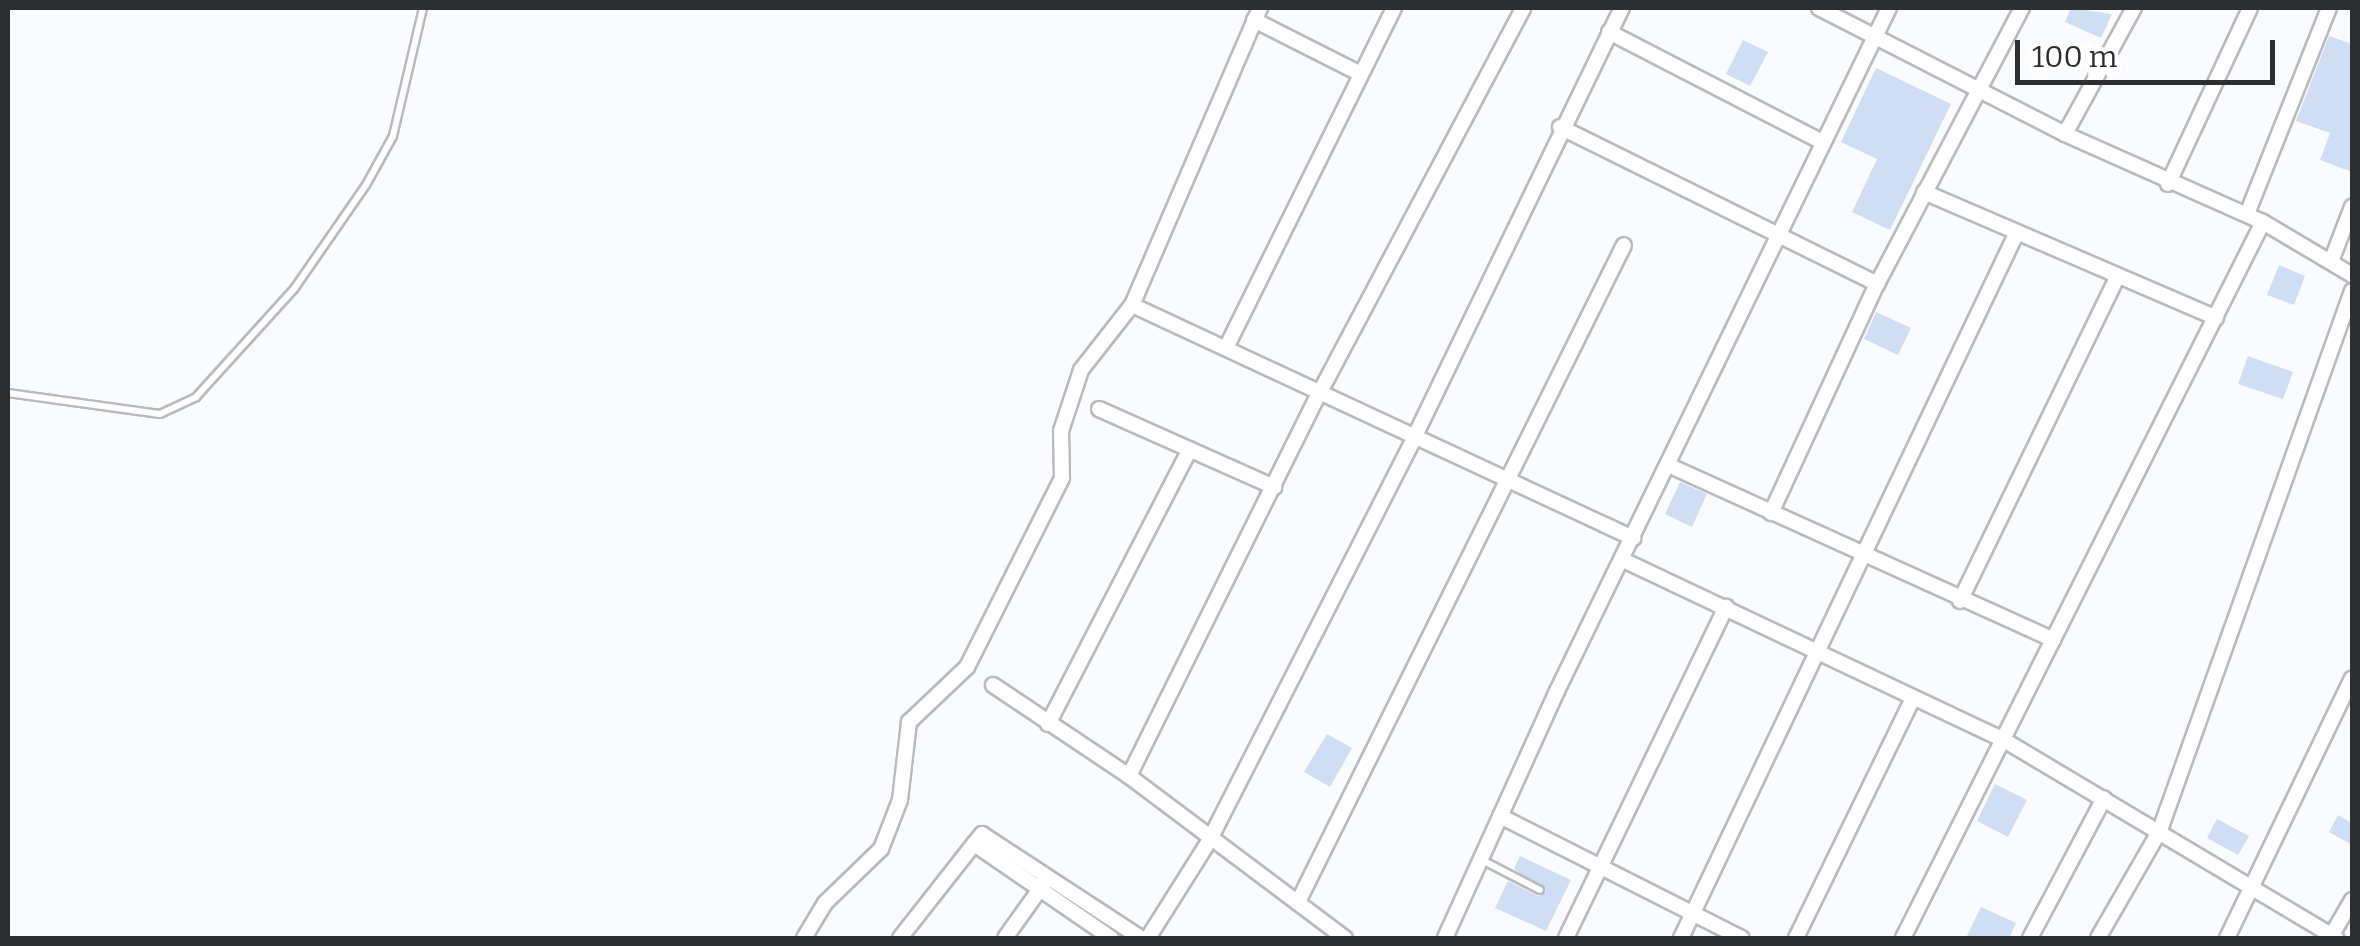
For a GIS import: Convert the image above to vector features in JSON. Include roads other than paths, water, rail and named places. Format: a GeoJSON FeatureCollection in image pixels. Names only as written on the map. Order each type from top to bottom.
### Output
{"type":"FeatureCollection","features":[{"type":"Feature","properties":{"kind":"street"},"geometry":{"type":"LineString","coordinates":[[1226,348],[1358,73],[1394,8]]}},
{"type":"Feature","properties":{"kind":"street"},"geometry":{"type":"LineString","coordinates":[[1129,776],[1320,392],[1522,8]]}},
{"type":"Feature","properties":{"kind":"street"},"geometry":{"type":"LineString","coordinates":[[1044,884],[1145,938],[1209,841],[1414,438],[1560,127],[1622,8]]}},
{"type":"Feature","properties":{"kind":"street"},"geometry":{"type":"LineString","coordinates":[[1819,8],[2168,184],[2264,222],[2332,259],[2352,275]]}},
{"type":"Feature","properties":{"kind":"street"},"geometry":{"type":"LineString","coordinates":[[1445,938],[1888,8]]}},
{"type":"Feature","properties":{"kind":"street"},"geometry":{"type":"LineString","coordinates":[[1771,513],[1877,284],[2022,8]]}},
{"type":"Feature","properties":{"kind":"street"},"geometry":{"type":"LineString","coordinates":[[2065,134],[2134,8]]}},
{"type":"Feature","properties":{"kind":"street"},"geometry":{"type":"LineString","coordinates":[[2168,184],[2250,8]]}},
{"type":"Feature","properties":{"kind":"street"},"geometry":{"type":"LineString","coordinates":[[2247,214],[2329,8]]}},
{"type":"Feature","properties":{"kind":"street"},"geometry":{"type":"LineString","coordinates":[[804,938],[824,903],[880,849],[904,782],[909,722],[967,667],[1062,478],[1061,431],[1081,370],[1132,305],[1257,14],[1358,73]]}},
{"type":"Feature","properties":{"kind":"street"},"geometry":{"type":"LineString","coordinates":[[1609,32],[1822,142]]}},
{"type":"Feature","properties":{"kind":"street"},"geometry":{"type":"LineString","coordinates":[[1560,127],[1877,284]]}},
{"type":"Feature","properties":{"kind":"street"},"geometry":{"type":"LineString","coordinates":[[1924,192],[2116,280],[2216,318]]}},
{"type":"Feature","properties":{"kind":"street"},"geometry":{"type":"LineString","coordinates":[[2332,259],[2352,207]]}},
{"type":"Feature","properties":{"kind":"street"},"geometry":{"type":"LineString","coordinates":[[1903,938],[2264,222]]}},
{"type":"Feature","properties":{"kind":"street"},"geometry":{"type":"LineString","coordinates":[[1681,938],[2016,234]]}},
{"type":"Feature","properties":{"kind":"street"},"geometry":{"type":"LineString","coordinates":[[1298,902],[1624,245]]}},
{"type":"Feature","properties":{"kind":"street"},"geometry":{"type":"LineString","coordinates":[[1960,601],[2116,280]]}},
{"type":"Feature","properties":{"kind":"street"},"geometry":{"type":"LineString","coordinates":[[2098,938],[2160,830],[2352,292]]}},
{"type":"Feature","properties":{"kind":"street"},"geometry":{"type":"LineString","coordinates":[[1132,305],[1633,538]]}},
{"type":"Feature","properties":{"kind":"street"},"geometry":{"type":"LineString","coordinates":[[1099,409],[1274,487]]}},
{"type":"Feature","properties":{"kind":"street"},"geometry":{"type":"LineString","coordinates":[[1048,724],[1190,449]]}},
{"type":"Feature","properties":{"kind":"street"},"geometry":{"type":"LineString","coordinates":[[1668,465],[2053,640]]}},
{"type":"Feature","properties":{"kind":"street"},"geometry":{"type":"LineString","coordinates":[[1623,560],[1912,700],[2004,740],[2160,830],[2253,894],[2332,938],[2352,900]]}},
{"type":"Feature","properties":{"kind":"street"},"geometry":{"type":"LineString","coordinates":[[1566,938],[1726,607]]}},
{"type":"Feature","properties":{"kind":"street"},"geometry":{"type":"LineString","coordinates":[[2227,938],[2253,894],[2352,678]]}},
{"type":"Feature","properties":{"kind":"street"},"geometry":{"type":"LineString","coordinates":[[993,685],[1129,776],[1209,841],[1345,938]]}},
{"type":"Feature","properties":{"kind":"street"},"geometry":{"type":"LineString","coordinates":[[1796,938],[1912,700]]}},
{"type":"Feature","properties":{"kind":"street"},"geometry":{"type":"LineString","coordinates":[[2030,938],[2104,798]]}},
{"type":"Feature","properties":{"kind":"street"},"geometry":{"type":"LineString","coordinates":[[1500,816],[1742,938]]}},
{"type":"Feature","properties":{"kind":"street"},"geometry":{"type":"LineString","coordinates":[[900,938],[982,834],[1112,938],[1122,925]]}},
{"type":"Feature","properties":{"kind":"street"},"geometry":{"type":"LineString","coordinates":[[1005,938],[1044,884]]}},
{"type":"Feature","properties":{"kind":"lane"},"geometry":{"type":"LineString","coordinates":[[8,393],[160,414],[196,397],[294,290],[366,185],[394,136],[423,8]]}},
{"type":"Feature","properties":{"kind":"lane"},"geometry":{"type":"LineString","coordinates":[[1481,859],[1540,890]]}}]}
